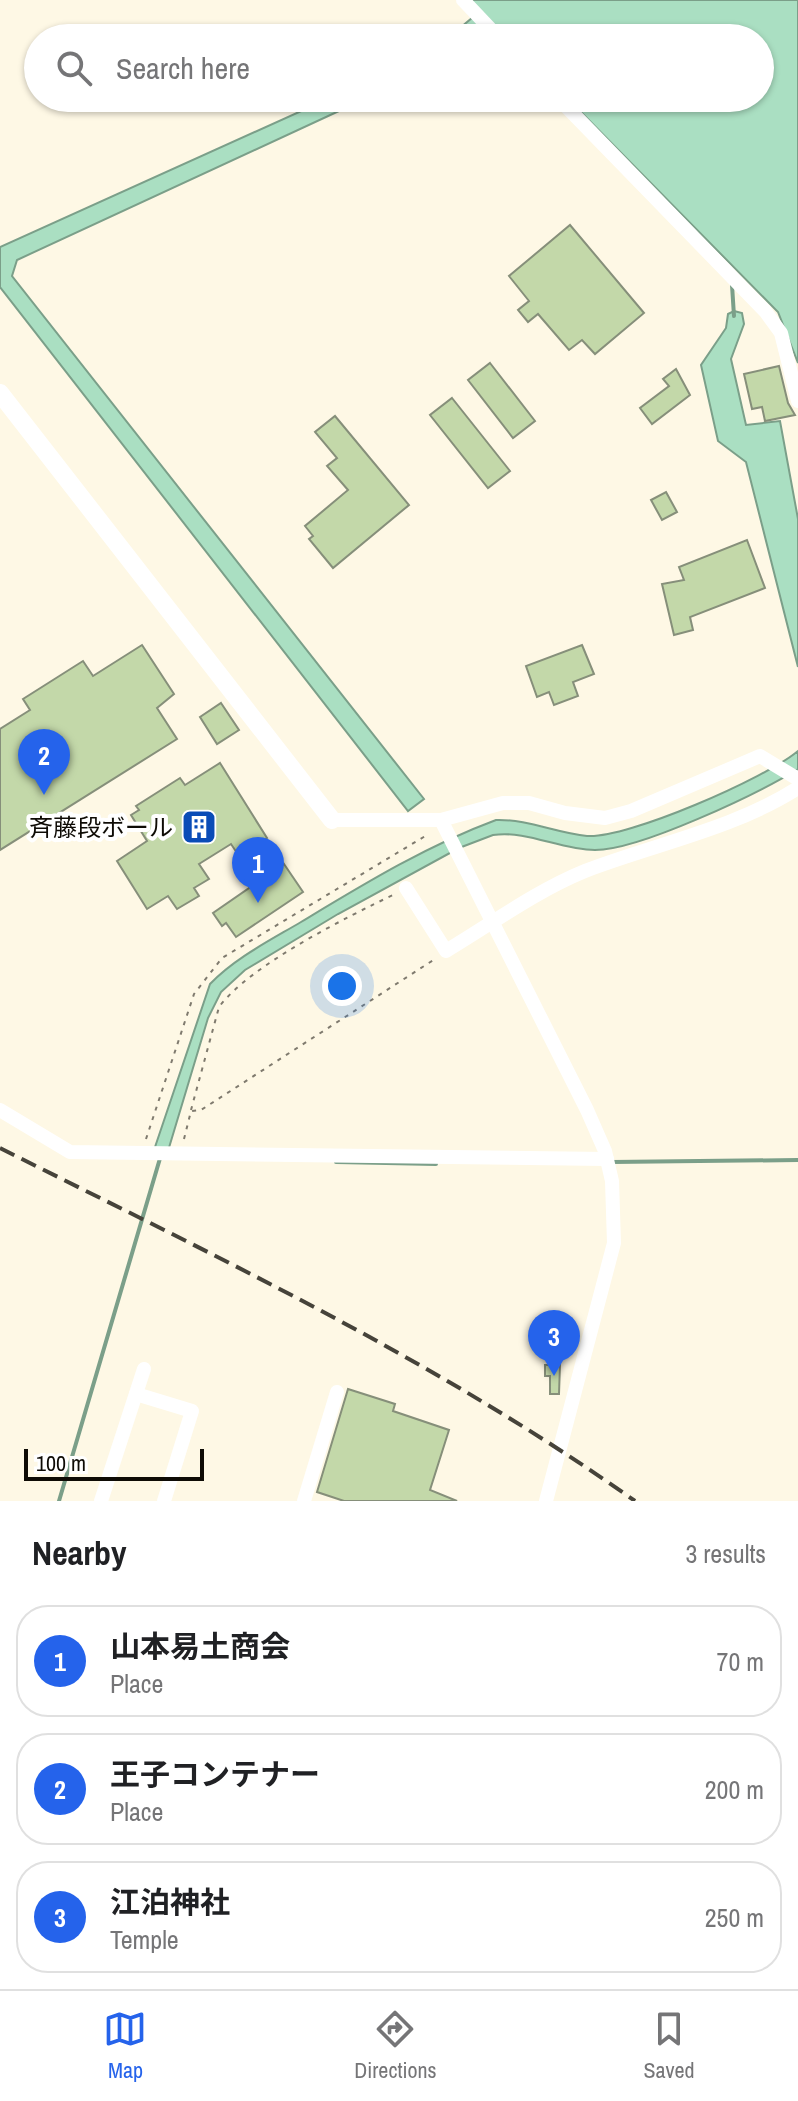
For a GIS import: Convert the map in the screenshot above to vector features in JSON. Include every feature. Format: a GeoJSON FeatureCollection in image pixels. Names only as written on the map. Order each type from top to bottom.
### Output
{"type":"FeatureCollection","features":[{"type":"Feature","properties":{"kind":"street"},"geometry":{"type":"LineString","coordinates":[[468,6],[485,24]]}},
{"type":"Feature","properties":{"kind":"street"},"geometry":{"type":"LineString","coordinates":[[572,112],[765,311],[781,333],[798,401]]}},
{"type":"Feature","properties":{"kind":"street"},"geometry":{"type":"LineString","coordinates":[[0,393],[332,820],[407,822],[443,827],[503,803],[529,803],[565,813],[605,818],[727,771],[750,757],[768,758],[796,782],[761,808],[582,873],[446,951],[406,888]]}},
{"type":"Feature","properties":{"kind":"street"},"geometry":{"type":"LineString","coordinates":[[443,827],[587,1110],[607,1159],[615,1214],[614,1243],[546,1501]]}},
{"type":"Feature","properties":{"kind":"street"},"geometry":{"type":"LineString","coordinates":[[0,1110],[62,1150],[144,1155],[607,1159]]}},
{"type":"Feature","properties":{"kind":"street"},"geometry":{"type":"LineString","coordinates":[[101,1501],[144,1369]]}},
{"type":"Feature","properties":{"kind":"street"},"geometry":{"type":"LineString","coordinates":[[304,1501],[337,1392]]}},
{"type":"Feature","properties":{"kind":"street"},"geometry":{"type":"LineString","coordinates":[[136,1394],[192,1411],[164,1501]]}},
{"type":"Feature","properties":{"kind":"path"},"geometry":{"type":"LineString","coordinates":[[144,1155],[194,994],[207,973],[234,951],[443,827]]}},
{"type":"Feature","properties":{"kind":"path"},"geometry":{"type":"LineString","coordinates":[[178,1154],[219,1007],[228,994],[296,948],[406,888]]}},
{"type":"Feature","properties":{"kind":"path"},"geometry":{"type":"LineString","coordinates":[[191,1111],[201,1110],[446,951]]}},
{"type":"Feature","properties":{"kind":"shaded area"},"geometry":{"type":"Polygon","coordinates":[[[469,0],[798,0],[798,363],[778,312],[581,112],[774,112],[774,24],[465,24],[479,12],[469,0]]]}},
{"type":"Feature","properties":{"kind":"shaded area"},"geometry":{"type":"Polygon","coordinates":[[[299,112],[337,112],[17,260],[12,276],[424,799],[408,811],[0,287],[0,247],[299,112]]]}},
{"type":"Feature","properties":{"kind":"shaded area"},"geometry":{"type":"Polygon","coordinates":[[[734,311],[742,313],[744,324],[731,359],[746,425],[780,421],[798,519],[798,667],[746,462],[718,441],[701,365],[726,328],[728,314],[734,311]]]}},
{"type":"Feature","properties":{"kind":"shaded area"},"geometry":{"type":"Polygon","coordinates":[[[798,751],[798,769],[779,780],[728,806],[640,841],[595,850],[506,834],[493,835],[459,848],[338,914],[245,970],[221,992],[208,1018],[168,1151],[154,1150],[210,984],[253,950],[396,866],[496,820],[587,836],[606,834],[696,805],[757,776],[798,751]]]}},
{"type":"Feature","properties":{"kind":"building"},"geometry":{"type":"Polygon","coordinates":[[[570,225],[644,313],[595,354],[582,340],[569,350],[538,314],[528,322],[518,310],[529,301],[509,276],[570,225]]]}},
{"type":"Feature","properties":{"kind":"building"},"geometry":{"type":"Polygon","coordinates":[[[490,363],[535,421],[513,438],[468,380],[490,363]]]}},
{"type":"Feature","properties":{"kind":"building"},"geometry":{"type":"Polygon","coordinates":[[[779,366],[788,403],[795,415],[765,421],[762,407],[752,409],[744,374],[779,366]]]}},
{"type":"Feature","properties":{"kind":"building"},"geometry":{"type":"Polygon","coordinates":[[[676,369],[690,395],[652,424],[640,408],[669,386],[663,379],[676,369]]]}},
{"type":"Feature","properties":{"kind":"building"},"geometry":{"type":"Polygon","coordinates":[[[452,398],[510,471],[488,488],[430,415],[452,398]]]}},
{"type":"Feature","properties":{"kind":"building"},"geometry":{"type":"Polygon","coordinates":[[[335,416],[409,505],[333,568],[309,539],[313,536],[305,526],[348,490],[327,466],[337,458],[315,432],[335,416]]]}},
{"type":"Feature","properties":{"kind":"building"},"geometry":{"type":"Polygon","coordinates":[[[666,492],[677,512],[662,520],[651,500],[666,492]]]}},
{"type":"Feature","properties":{"kind":"building"},"geometry":{"type":"Polygon","coordinates":[[[747,540],[765,588],[690,617],[693,630],[674,635],[662,584],[684,580],[679,567],[747,540]]]}},
{"type":"Feature","properties":{"kind":"building"},"geometry":{"type":"Polygon","coordinates":[[[142,645],[174,694],[157,708],[177,739],[0,850],[0,729],[30,710],[23,699],[83,661],[93,676],[142,645]]]}},
{"type":"Feature","properties":{"kind":"building"},"geometry":{"type":"Polygon","coordinates":[[[582,645],[594,674],[573,682],[578,696],[554,705],[549,692],[537,697],[526,666],[582,645]]]}},
{"type":"Feature","properties":{"kind":"building"},"geometry":{"type":"Polygon","coordinates":[[[221,703],[239,730],[217,744],[200,717],[221,703]]]}},
{"type":"Feature","properties":{"kind":"building","name":"斉藤段ボール"},"geometry":{"type":"Polygon","coordinates":[[[220,763],[267,838],[239,856],[231,844],[199,864],[209,879],[194,888],[199,896],[177,909],[168,896],[147,909],[117,861],[147,841],[131,815],[139,810],[136,806],[180,778],[185,785],[220,763]]]}},
{"type":"Feature","properties":{"kind":"building"},"geometry":{"type":"Polygon","coordinates":[[[284,864],[303,892],[236,937],[226,923],[222,926],[213,913],[284,864]]]}},
{"type":"Feature","properties":{"kind":"building"},"geometry":{"type":"Polygon","coordinates":[[[545,1365],[560,1365],[559,1394],[550,1394],[550,1376],[545,1376],[545,1365]]]}},
{"type":"Feature","properties":{"kind":"building"},"geometry":{"type":"Polygon","coordinates":[[[348,1389],[395,1404],[393,1411],[449,1430],[430,1490],[457,1501],[344,1501],[317,1492],[348,1389]]]}},
{"type":"Feature","properties":{"kind":"waterway"},"geometry":{"type":"LineString","coordinates":[[732,285],[734,316]]}},
{"type":"Feature","properties":{"kind":"waterway"},"geometry":{"type":"LineString","coordinates":[[59,1501],[161,1155]]}},
{"type":"Feature","properties":{"kind":"waterway"},"geometry":{"type":"LineString","coordinates":[[612,1162],[798,1160]]}},
{"type":"Feature","properties":{"kind":"waterway"},"geometry":{"type":"LineString","coordinates":[[336,1162],[436,1164]]}},
{"type":"Feature","properties":{"kind":"railway"},"geometry":{"type":"LineString","coordinates":[[0,1148],[244,1270],[404,1356],[559,1450],[635,1501]]}},
{"type":"Feature","properties":{"kind":"place","name":"王子コンテナー"},"geometry":{"type":"Point","coordinates":[44,795]}},
{"type":"Feature","properties":{"kind":"place","name":"斉藤段ボール"},"geometry":{"type":"Point","coordinates":[199,827]}},
{"type":"Feature","properties":{"kind":"place","name":"山本易土商会"},"geometry":{"type":"Point","coordinates":[258,903]}},
{"type":"Feature","properties":{"kind":"place","name":"江泊神社"},"geometry":{"type":"Point","coordinates":[554,1376]}}]}
